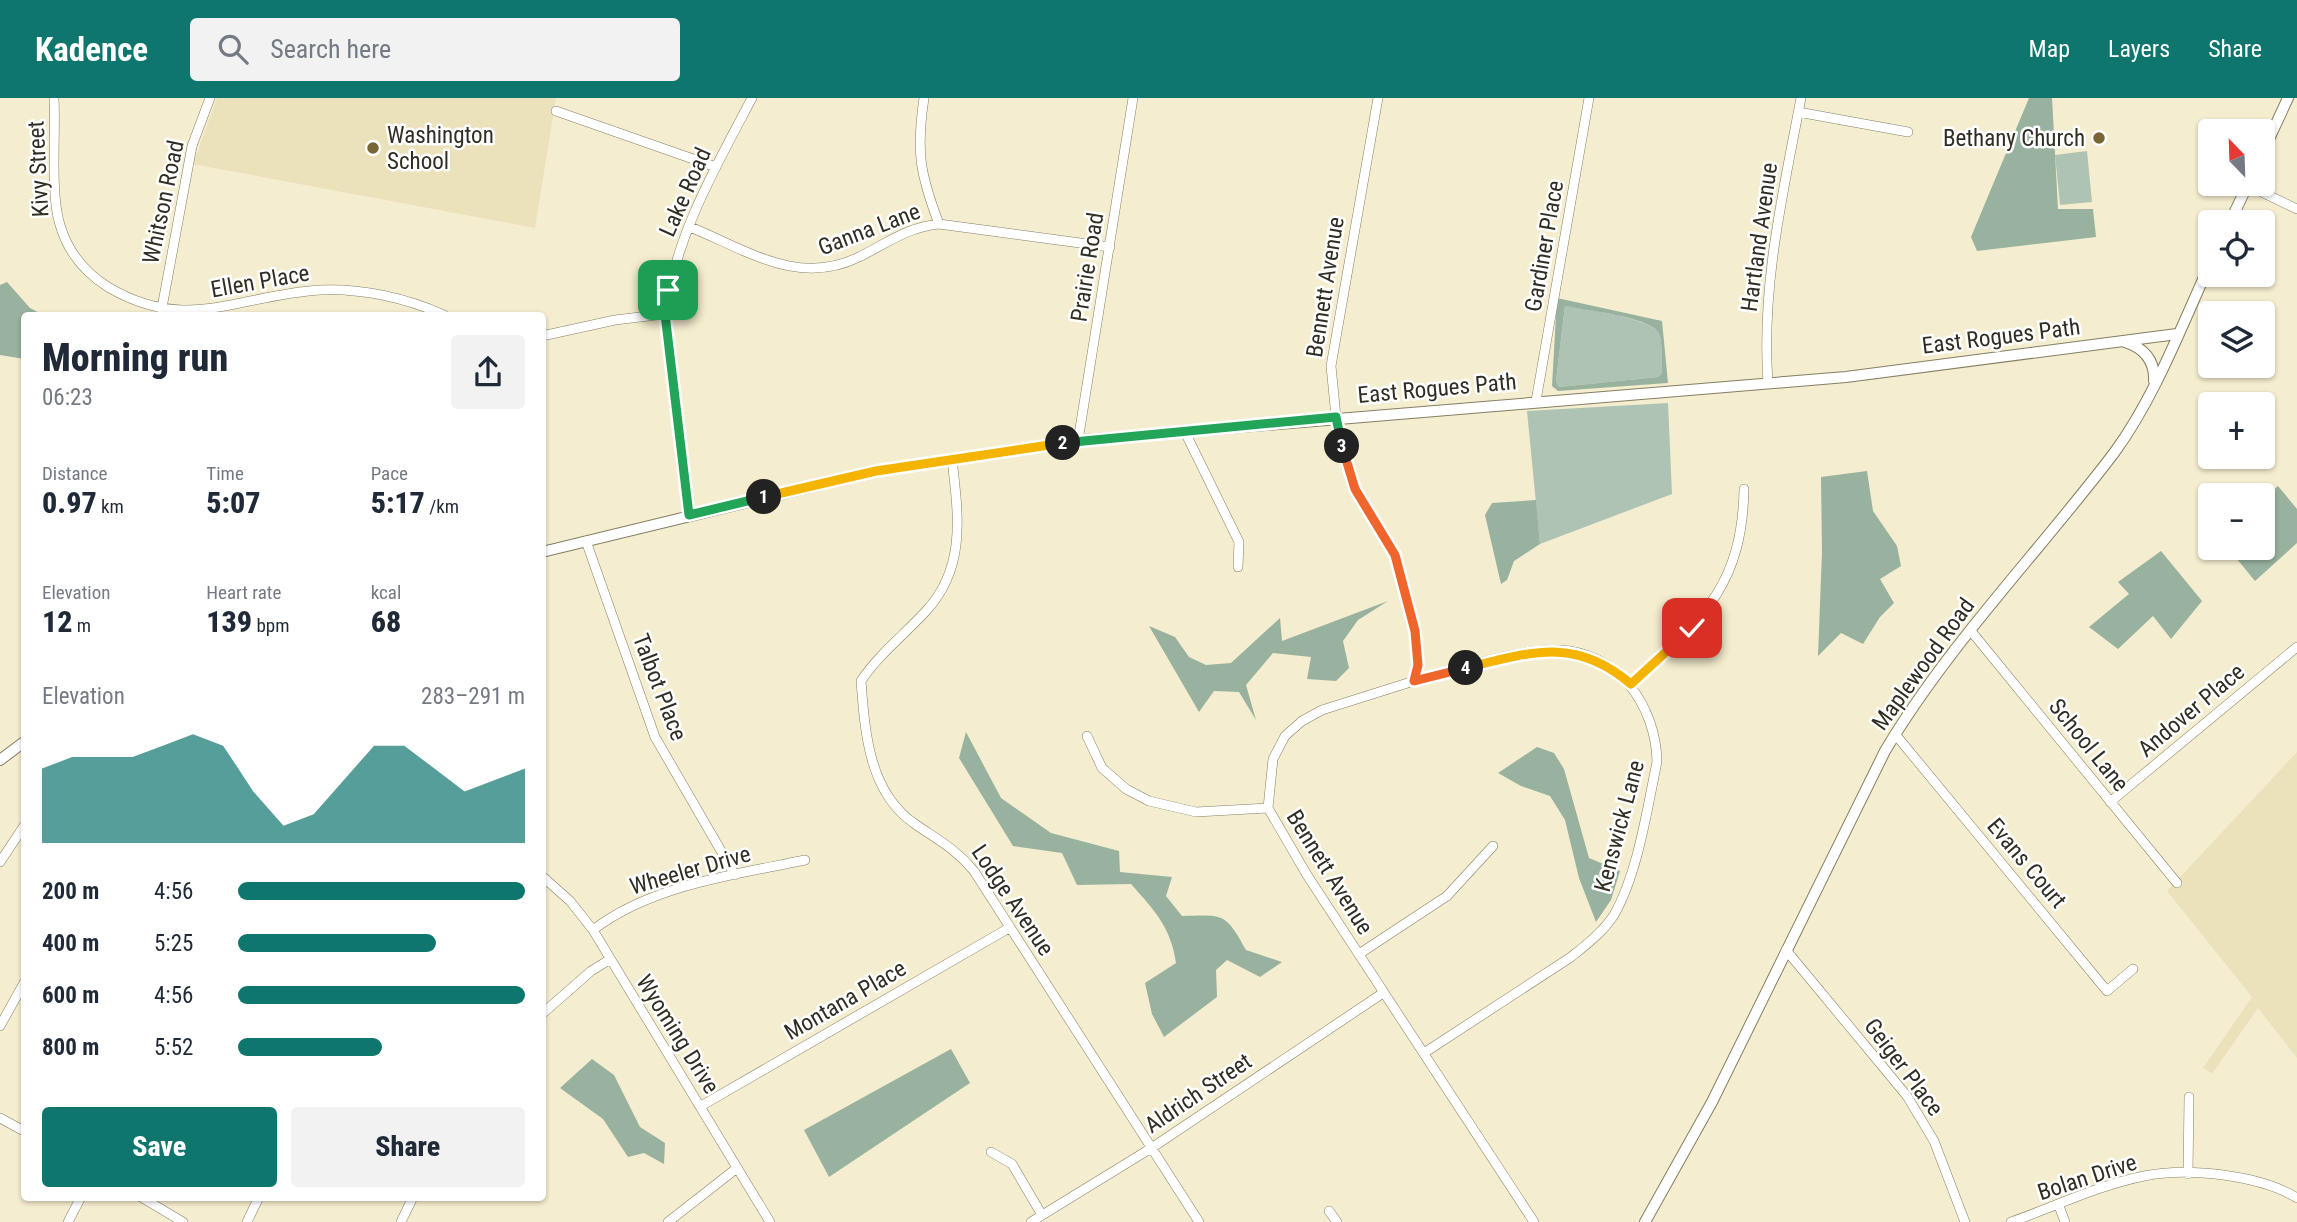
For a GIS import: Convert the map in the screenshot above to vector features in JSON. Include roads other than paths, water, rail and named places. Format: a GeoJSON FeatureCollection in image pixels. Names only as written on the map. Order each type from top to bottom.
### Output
{"type":"FeatureCollection","features":[{"type":"Feature","properties":{"kind":"street","name":"Kivy Street"},"geometry":{"type":"LineString","coordinates":[[54,98],[55,203],[68,246],[84,269],[103,284],[162,312]]}},
{"type":"Feature","properties":{"kind":"street","name":"Whitson Road"},"geometry":{"type":"LineString","coordinates":[[162,312],[191,146],[210,98]]}},
{"type":"Feature","properties":{"kind":"street","name":"Lake Road"},"geometry":{"type":"LineString","coordinates":[[689,515],[665,314],[673,273],[690,227],[716,167],[752,98]]}},
{"type":"Feature","properties":{"kind":"street"},"geometry":{"type":"LineString","coordinates":[[924,98],[918,150],[920,173],[939,224]]}},
{"type":"Feature","properties":{"kind":"street","name":"Prairie Road"},"geometry":{"type":"LineString","coordinates":[[1078,441],[1133,98]]}},
{"type":"Feature","properties":{"kind":"street","name":"Bennett Avenue"},"geometry":{"type":"LineString","coordinates":[[1377,98],[1332,353],[1336,417],[1355,489],[1395,555],[1415,631],[1418,665],[1414,681],[1322,710],[1302,721],[1285,736],[1273,759],[1268,808],[1383,993],[1534,1222]]}},
{"type":"Feature","properties":{"kind":"street","name":"Gardiner Place"},"geometry":{"type":"LineString","coordinates":[[1536,401],[1589,98]]}},
{"type":"Feature","properties":{"kind":"street","name":"Hartland Avenue"},"geometry":{"type":"LineString","coordinates":[[1768,383],[1766,349],[1769,280],[1801,98]]}},
{"type":"Feature","properties":{"kind":"street"},"geometry":{"type":"LineString","coordinates":[[2275,126],[2288,98]]}},
{"type":"Feature","properties":{"kind":"street"},"geometry":{"type":"LineString","coordinates":[[556,111],[716,167]]}},
{"type":"Feature","properties":{"kind":"street"},"geometry":{"type":"LineString","coordinates":[[1798,112],[1909,132]]}},
{"type":"Feature","properties":{"kind":"street"},"geometry":{"type":"LineString","coordinates":[[2272,196],[2297,209]]}},
{"type":"Feature","properties":{"kind":"street","name":"Ganna Lane"},"geometry":{"type":"LineString","coordinates":[[690,227],[783,265],[825,270],[862,256],[901,234],[921,226],[939,224],[1110,247]]}},
{"type":"Feature","properties":{"kind":"street","name":"Maplewood Road"},"geometry":{"type":"LineString","coordinates":[[1644,1222],[1712,1102],[1895,734],[1971,631],[2115,451],[2152,388],[2199,287]]}},
{"type":"Feature","properties":{"kind":"street","name":"Ellen Place"},"geometry":{"type":"LineString","coordinates":[[162,312],[212,310],[272,296],[323,290],[386,296],[435,312]]}},
{"type":"Feature","properties":{"kind":"street"},"geometry":{"type":"LineString","coordinates":[[546,335],[626,318],[665,314]]}},
{"type":"Feature","properties":{"kind":"street","name":"East Rogues Path"},"geometry":{"type":"LineString","coordinates":[[546,551],[876,471],[1078,441],[1336,417],[1859,375],[2177,334]]}},
{"type":"Feature","properties":{"kind":"street"},"geometry":{"type":"LineString","coordinates":[[2122,342],[2141,349],[2150,358],[2154,374],[2152,388]]}},
{"type":"Feature","properties":{"kind":"street"},"geometry":{"type":"LineString","coordinates":[[1184,430],[1239,542],[1238,567]]}},
{"type":"Feature","properties":{"kind":"street","name":"Lodge Avenue"},"geometry":{"type":"LineString","coordinates":[[952,459],[958,522],[957,552],[951,570],[927,610],[877,658],[861,681],[868,746],[879,782],[893,806],[915,824],[958,851],[1153,1147],[1199,1222]]}},
{"type":"Feature","properties":{"kind":"street"},"geometry":{"type":"LineString","coordinates":[[1414,681],[1528,653],[1558,650],[1580,654],[1601,663],[1631,684],[1692,628],[1725,583],[1736,557],[1744,489]]}},
{"type":"Feature","properties":{"kind":"street","name":"Talbot Place"},"geometry":{"type":"LineString","coordinates":[[586,541],[655,737],[735,875]]}},
{"type":"Feature","properties":{"kind":"street","name":"School Lane"},"geometry":{"type":"LineString","coordinates":[[1971,631],[2178,883]]}},
{"type":"Feature","properties":{"kind":"street","name":"Andover Place"},"geometry":{"type":"LineString","coordinates":[[2110,802],[2297,646]]}},
{"type":"Feature","properties":{"kind":"street","name":"Kenswick Lane"},"geometry":{"type":"LineString","coordinates":[[1424,1053],[1571,957],[1592,940],[1612,917],[1626,890],[1657,762],[1651,719],[1631,684]]}},
{"type":"Feature","properties":{"kind":"street","name":"Evans Court"},"geometry":{"type":"LineString","coordinates":[[1895,734],[2107,991],[2133,969]]}},
{"type":"Feature","properties":{"kind":"street"},"geometry":{"type":"LineString","coordinates":[[1087,736],[1102,768],[1126,789],[1149,801],[1196,812],[1268,808]]}},
{"type":"Feature","properties":{"kind":"street"},"geometry":{"type":"LineString","coordinates":[[0,760],[21,744]]}},
{"type":"Feature","properties":{"kind":"street"},"geometry":{"type":"LineString","coordinates":[[0,862],[21,830]]}},
{"type":"Feature","properties":{"kind":"street"},"geometry":{"type":"LineString","coordinates":[[1359,954],[1447,896],[1493,846]]}},
{"type":"Feature","properties":{"kind":"street","name":"Wheeler Drive"},"geometry":{"type":"LineString","coordinates":[[593,930],[634,904],[735,875],[805,860]]}},
{"type":"Feature","properties":{"kind":"street","name":"Wyoming Drive"},"geometry":{"type":"LineString","coordinates":[[546,880],[570,901],[593,930],[770,1222]]}},
{"type":"Feature","properties":{"kind":"street","name":"Montana Place"},"geometry":{"type":"LineString","coordinates":[[701,1106],[1009,928]]}},
{"type":"Feature","properties":{"kind":"street","name":"Geiger Place"},"geometry":{"type":"LineString","coordinates":[[1786,950],[1907,1096],[1922,1118],[1965,1222]]}},
{"type":"Feature","properties":{"kind":"street"},"geometry":{"type":"LineString","coordinates":[[546,1010],[591,971],[609,960]]}},
{"type":"Feature","properties":{"kind":"street"},"geometry":{"type":"LineString","coordinates":[[0,1026],[21,988]]}},
{"type":"Feature","properties":{"kind":"street","name":"Aldrich Street"},"geometry":{"type":"LineString","coordinates":[[1031,1222],[1153,1147],[1383,993]]}},
{"type":"Feature","properties":{"kind":"street"},"geometry":{"type":"LineString","coordinates":[[2188,1174],[2189,1097]]}},
{"type":"Feature","properties":{"kind":"street"},"geometry":{"type":"LineString","coordinates":[[0,1118],[21,1130]]}},
{"type":"Feature","properties":{"kind":"street"},"geometry":{"type":"LineString","coordinates":[[991,1152],[1012,1164],[1042,1215]]}},
{"type":"Feature","properties":{"kind":"street"},"geometry":{"type":"LineString","coordinates":[[668,1222],[737,1168]]}},
{"type":"Feature","properties":{"kind":"street","name":"Bolan Drive"},"geometry":{"type":"LineString","coordinates":[[2011,1222],[2145,1175],[2188,1174],[2256,1180],[2280,1188],[2297,1198]]}},
{"type":"Feature","properties":{"kind":"street"},"geometry":{"type":"LineString","coordinates":[[68,1222],[79,1201]]}},
{"type":"Feature","properties":{"kind":"street"},"geometry":{"type":"LineString","coordinates":[[148,1201],[183,1222]]}},
{"type":"Feature","properties":{"kind":"street"},"geometry":{"type":"LineString","coordinates":[[247,1222],[257,1201]]}},
{"type":"Feature","properties":{"kind":"street"},"geometry":{"type":"LineString","coordinates":[[401,1222],[411,1201]]}},
{"type":"Feature","properties":{"kind":"street"},"geometry":{"type":"LineString","coordinates":[[2059,1206],[2065,1222]]}},
{"type":"Feature","properties":{"kind":"street"},"geometry":{"type":"LineString","coordinates":[[1329,1211],[1336,1222]]}},
{"type":"Feature","properties":{"kind":"place","name":"Bethany Church"},"geometry":{"type":"Point","coordinates":[2099,138]}},
{"type":"Feature","properties":{"kind":"place","name":"Washington School"},"geometry":{"type":"Point","coordinates":[373,148]}}]}
